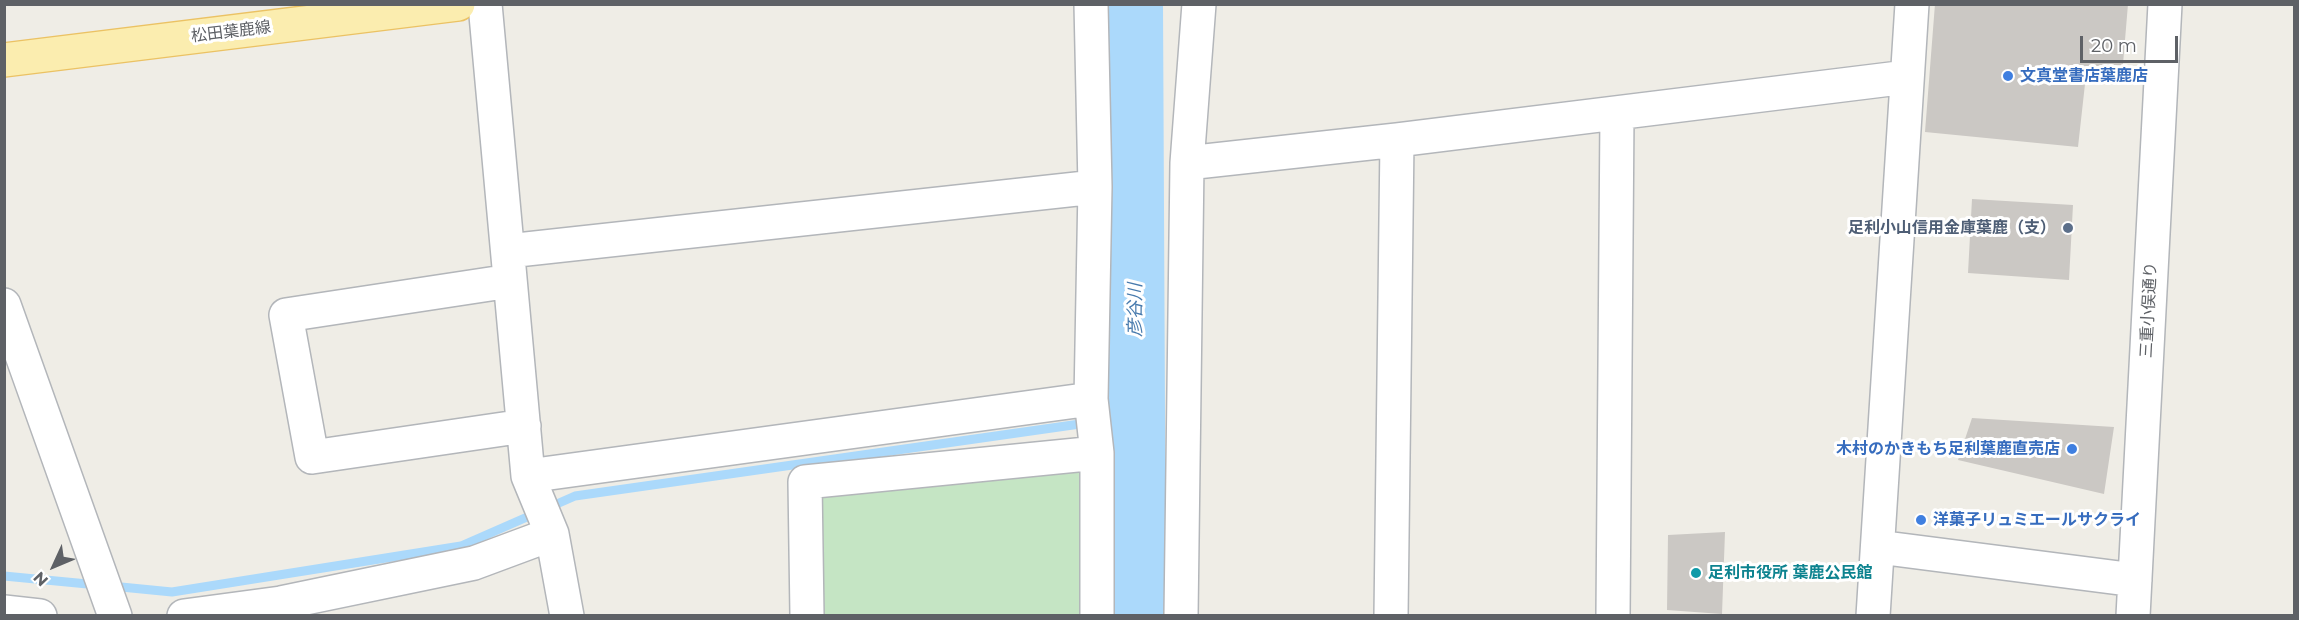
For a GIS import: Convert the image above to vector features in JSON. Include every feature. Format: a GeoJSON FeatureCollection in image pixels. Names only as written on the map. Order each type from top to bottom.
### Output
{"type":"FeatureCollection","features":[{"type":"Feature","properties":{"kind":"main road","name":"松田葉鹿線"},"geometry":{"type":"LineString","coordinates":[[4,60],[458,4]]}},
{"type":"Feature","properties":{"kind":"street"},"geometry":{"type":"LineString","coordinates":[[484,4],[528,476],[552,534],[567,615]]}},
{"type":"Feature","properties":{"kind":"street"},"geometry":{"type":"LineString","coordinates":[[1091,4],[1095,187],[1090,399],[1097,453],[1097,615]]}},
{"type":"Feature","properties":{"kind":"street"},"geometry":{"type":"LineString","coordinates":[[1181,615],[1187,163],[1199,4]]}},
{"type":"Feature","properties":{"kind":"street"},"geometry":{"type":"LineString","coordinates":[[1873,615],[1912,4]]}},
{"type":"Feature","properties":{"kind":"street","name":"三重小俣通り"},"geometry":{"type":"LineString","coordinates":[[2133,615],[2164,4]]}},
{"type":"Feature","properties":{"kind":"street"},"geometry":{"type":"LineString","coordinates":[[1187,163],[1617,114],[1907,76]]}},
{"type":"Feature","properties":{"kind":"street"},"geometry":{"type":"LineString","coordinates":[[1613,615],[1617,114]]}},
{"type":"Feature","properties":{"kind":"street"},"geometry":{"type":"LineString","coordinates":[[1391,615],[1397,140]]}},
{"type":"Feature","properties":{"kind":"street"},"geometry":{"type":"LineString","coordinates":[[524,426],[312,457],[286,315],[509,266],[1095,187]]}},
{"type":"Feature","properties":{"kind":"street"},"geometry":{"type":"LineString","coordinates":[[4,305],[115,615]]}},
{"type":"Feature","properties":{"kind":"street"},"geometry":{"type":"LineString","coordinates":[[528,476],[1090,399]]}},
{"type":"Feature","properties":{"kind":"street"},"geometry":{"type":"LineString","coordinates":[[807,615],[805,482],[1097,453]]}},
{"type":"Feature","properties":{"kind":"street"},"geometry":{"type":"LineString","coordinates":[[184,615],[281,603],[474,563],[552,534]]}},
{"type":"Feature","properties":{"kind":"street"},"geometry":{"type":"LineString","coordinates":[[1878,548],[2135,580]]}},
{"type":"Feature","properties":{"kind":"street"},"geometry":{"type":"LineString","coordinates":[[4,612],[40,615]]}},
{"type":"Feature","properties":{"kind":"green space"},"geometry":{"type":"Polygon","coordinates":[[[1087,464],[1086,615],[817,615],[814,488],[1087,464]]]}},
{"type":"Feature","properties":{"kind":"building","name":"文真堂書店葉鹿店"},"geometry":{"type":"Polygon","coordinates":[[[1935,4],[2128,4],[2122,76],[2086,75],[2078,147],[1925,132],[1935,4]]]}},
{"type":"Feature","properties":{"kind":"building"},"geometry":{"type":"Polygon","coordinates":[[[1972,199],[2073,205],[2069,280],[1968,273],[1972,199]]]}},
{"type":"Feature","properties":{"kind":"building"},"geometry":{"type":"Polygon","coordinates":[[[1972,418],[2114,427],[2104,494],[1958,460],[1972,418]]]}},
{"type":"Feature","properties":{"kind":"building","name":"足利市役所 葉鹿公民館"},"geometry":{"type":"Polygon","coordinates":[[[1725,532],[1722,614],[1667,610],[1668,535],[1725,532]]]}},
{"type":"Feature","properties":{"kind":"waterway","name":"彦谷川"},"geometry":{"type":"LineString","coordinates":[[1134,4],[1137,616]]}},
{"type":"Feature","properties":{"kind":"waterway"},"geometry":{"type":"LineString","coordinates":[[111,586],[172,592],[461,546],[575,496],[1136,416]]}},
{"type":"Feature","properties":{"kind":"waterway"},"geometry":{"type":"LineString","coordinates":[[4,576],[98,585]]}},
{"type":"Feature","properties":{"kind":"place","name":"文真堂書店葉鹿店"},"geometry":{"type":"Point","coordinates":[2008,76]}},
{"type":"Feature","properties":{"kind":"place","name":"足利小山信用金庫葉鹿（支）"},"geometry":{"type":"Point","coordinates":[2068,228]}},
{"type":"Feature","properties":{"kind":"place","name":"木村のかきもち足利葉鹿直売店"},"geometry":{"type":"Point","coordinates":[2072,449]}},
{"type":"Feature","properties":{"kind":"place","name":"洋菓子リュミエールサクライ"},"geometry":{"type":"Point","coordinates":[1921,520]}},
{"type":"Feature","properties":{"kind":"place","name":"足利市役所 葉鹿公民館"},"geometry":{"type":"Point","coordinates":[1696,573]}}]}
